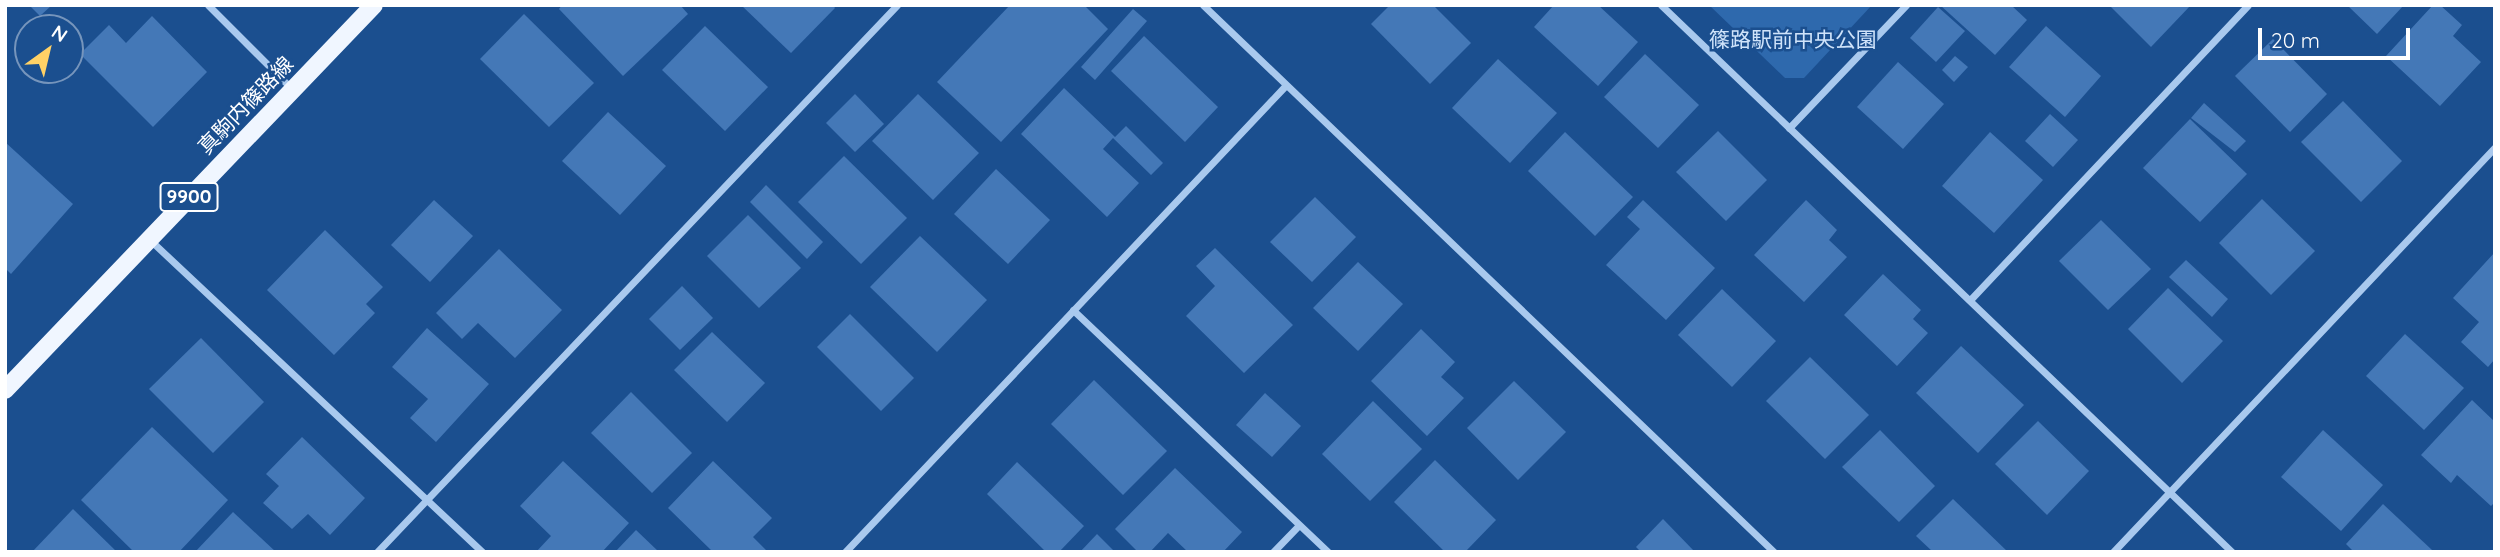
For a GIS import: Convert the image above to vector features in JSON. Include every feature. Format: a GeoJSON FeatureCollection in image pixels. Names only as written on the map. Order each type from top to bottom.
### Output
{"type":"FeatureCollection","features":[{"type":"Feature","properties":{"kind":"main road","name":"真駒内篠路線"},"geometry":{"type":"LineString","coordinates":[[5,390],[374,5]]}},
{"type":"Feature","properties":{"kind":"street"},"geometry":{"type":"LineString","coordinates":[[208,5],[292,89]]}},
{"type":"Feature","properties":{"kind":"street"},"geometry":{"type":"LineString","coordinates":[[377,552],[897,5]]}},
{"type":"Feature","properties":{"kind":"street"},"geometry":{"type":"LineString","coordinates":[[1203,5],[1774,552]]}},
{"type":"Feature","properties":{"kind":"street"},"geometry":{"type":"LineString","coordinates":[[1661,5],[2232,552]]}},
{"type":"Feature","properties":{"kind":"street"},"geometry":{"type":"LineString","coordinates":[[1789,128],[1906,5]]}},
{"type":"Feature","properties":{"kind":"street"},"geometry":{"type":"LineString","coordinates":[[1970,300],[2248,5]]}},
{"type":"Feature","properties":{"kind":"street"},"geometry":{"type":"LineString","coordinates":[[845,552],[1286,85]]}},
{"type":"Feature","properties":{"kind":"street"},"geometry":{"type":"LineString","coordinates":[[2113,552],[2495,147]]}},
{"type":"Feature","properties":{"kind":"street"},"geometry":{"type":"LineString","coordinates":[[149,239],[482,552]]}},
{"type":"Feature","properties":{"kind":"street"},"geometry":{"type":"LineString","coordinates":[[1073,310],[1328,552]]}},
{"type":"Feature","properties":{"kind":"street"},"geometry":{"type":"LineString","coordinates":[[1273,552],[1299,525]]}},
{"type":"Feature","properties":{"kind":"green space","name":"篠路駅前中央公園"},"geometry":{"type":"Polygon","coordinates":[[[1709,5],[1872,5],[1804,78],[1785,78],[1709,5]]]}},
{"type":"Feature","properties":{"kind":"building"},"geometry":{"type":"Polygon","coordinates":[[[29,5],[52,5],[42,14],[38,14],[29,5]]]}},
{"type":"Feature","properties":{"kind":"building"},"geometry":{"type":"Polygon","coordinates":[[[562,5],[680,5],[688,14],[623,76],[559,9],[562,5]]]}},
{"type":"Feature","properties":{"kind":"building"},"geometry":{"type":"Polygon","coordinates":[[[741,5],[833,5],[835,8],[791,53],[741,5]]]}},
{"type":"Feature","properties":{"kind":"building"},"geometry":{"type":"Polygon","coordinates":[[[1010,5],[1084,5],[1108,29],[1001,142],[937,82],[1010,5]]]}},
{"type":"Feature","properties":{"kind":"building"},"geometry":{"type":"Polygon","coordinates":[[[1390,5],[1433,5],[1471,43],[1430,84],[1371,24],[1390,5]]]}},
{"type":"Feature","properties":{"kind":"building"},"geometry":{"type":"Polygon","coordinates":[[[1554,5],[1598,5],[1638,42],[1598,86],[1534,27],[1554,5]]]}},
{"type":"Feature","properties":{"kind":"building"},"geometry":{"type":"Polygon","coordinates":[[[1940,5],[2011,5],[2027,20],[1995,55],[1940,5]]]}},
{"type":"Feature","properties":{"kind":"building"},"geometry":{"type":"Polygon","coordinates":[[[2109,5],[2191,5],[2151,47],[2109,5]]]}},
{"type":"Feature","properties":{"kind":"building"},"geometry":{"type":"Polygon","coordinates":[[[2347,5],[2404,5],[2377,34],[2347,5]]]}},
{"type":"Feature","properties":{"kind":"building"},"geometry":{"type":"Polygon","coordinates":[[[2433,5],[2440,5],[2462,25],[2453,36],[2481,62],[2440,106],[2386,56],[2433,5]]]}},
{"type":"Feature","properties":{"kind":"building"},"geometry":{"type":"Polygon","coordinates":[[[1938,7],[1965,31],[1936,62],[1910,38],[1938,7]]]}},
{"type":"Feature","properties":{"kind":"building"},"geometry":{"type":"Polygon","coordinates":[[[1133,9],[1147,21],[1095,80],[1081,67],[1133,9]]]}},
{"type":"Feature","properties":{"kind":"building"},"geometry":{"type":"Polygon","coordinates":[[[524,14],[594,83],[549,127],[480,59],[524,14]]]}},
{"type":"Feature","properties":{"kind":"building"},"geometry":{"type":"Polygon","coordinates":[[[152,16],[207,72],[153,127],[84,58],[84,50],[109,25],[126,43],[152,16]]]}},
{"type":"Feature","properties":{"kind":"building"},"geometry":{"type":"Polygon","coordinates":[[[705,26],[768,87],[725,131],[662,70],[705,26]]]}},
{"type":"Feature","properties":{"kind":"building"},"geometry":{"type":"Polygon","coordinates":[[[2046,26],[2101,76],[2065,117],[2009,67],[2046,26]]]}},
{"type":"Feature","properties":{"kind":"building"},"geometry":{"type":"Polygon","coordinates":[[[1144,36],[1218,107],[1185,142],[1111,71],[1144,36]]]}},
{"type":"Feature","properties":{"kind":"building"},"geometry":{"type":"Polygon","coordinates":[[[2273,39],[2327,94],[2290,132],[2235,76],[2273,39]]]}},
{"type":"Feature","properties":{"kind":"building"},"geometry":{"type":"Polygon","coordinates":[[[1645,54],[1699,105],[1658,148],[1604,97],[1645,54]]]}},
{"type":"Feature","properties":{"kind":"building"},"geometry":{"type":"Polygon","coordinates":[[[1955,56],[1968,67],[1954,82],[1942,70],[1955,56]]]}},
{"type":"Feature","properties":{"kind":"building"},"geometry":{"type":"Polygon","coordinates":[[[1498,59],[1557,113],[1510,163],[1452,108],[1498,59]]]}},
{"type":"Feature","properties":{"kind":"building"},"geometry":{"type":"Polygon","coordinates":[[[1898,62],[1944,104],[1903,149],[1857,107],[1898,62]]]}},
{"type":"Feature","properties":{"kind":"building"},"geometry":{"type":"Polygon","coordinates":[[[1064,88],[1115,137],[1126,126],[1163,163],[1151,175],[1113,138],[1103,149],[1139,183],[1107,217],[1021,134],[1064,88]]]}},
{"type":"Feature","properties":{"kind":"building"},"geometry":{"type":"Polygon","coordinates":[[[855,94],[884,124],[855,152],[826,123],[855,94]]]}},
{"type":"Feature","properties":{"kind":"building"},"geometry":{"type":"Polygon","coordinates":[[[918,94],[979,153],[933,200],[872,141],[918,94]]]}},
{"type":"Feature","properties":{"kind":"building"},"geometry":{"type":"Polygon","coordinates":[[[2343,101],[2402,161],[2361,202],[2301,142],[2343,101]]]}},
{"type":"Feature","properties":{"kind":"building"},"geometry":{"type":"Polygon","coordinates":[[[2204,103],[2246,141],[2235,152],[2191,118],[2204,103]]]}},
{"type":"Feature","properties":{"kind":"building"},"geometry":{"type":"Polygon","coordinates":[[[608,112],[666,166],[620,215],[562,161],[608,112]]]}},
{"type":"Feature","properties":{"kind":"building"},"geometry":{"type":"Polygon","coordinates":[[[2050,114],[2078,140],[2053,167],[2025,141],[2050,114]]]}},
{"type":"Feature","properties":{"kind":"building"},"geometry":{"type":"Polygon","coordinates":[[[2190,119],[2247,174],[2200,222],[2143,168],[2190,119]]]}},
{"type":"Feature","properties":{"kind":"building"},"geometry":{"type":"Polygon","coordinates":[[[1718,131],[1767,180],[1726,221],[1676,172],[1718,131]]]}},
{"type":"Feature","properties":{"kind":"building"},"geometry":{"type":"Polygon","coordinates":[[[1565,132],[1633,197],[1595,236],[1528,171],[1565,132]]]}},
{"type":"Feature","properties":{"kind":"building"},"geometry":{"type":"Polygon","coordinates":[[[1990,132],[2043,180],[1994,233],[1942,186],[1990,132]]]}},
{"type":"Feature","properties":{"kind":"building"},"geometry":{"type":"Polygon","coordinates":[[[5,142],[73,204],[11,274],[5,268],[5,142]]]}},
{"type":"Feature","properties":{"kind":"building"},"geometry":{"type":"Polygon","coordinates":[[[844,156],[907,218],[861,264],[798,202],[844,156]]]}},
{"type":"Feature","properties":{"kind":"building"},"geometry":{"type":"Polygon","coordinates":[[[996,169],[1050,220],[1008,264],[954,214],[996,169]]]}},
{"type":"Feature","properties":{"kind":"building"},"geometry":{"type":"Polygon","coordinates":[[[766,185],[823,242],[807,259],[750,202],[766,185]]]}},
{"type":"Feature","properties":{"kind":"building"},"geometry":{"type":"Polygon","coordinates":[[[1315,197],[1356,237],[1312,282],[1270,242],[1315,197]]]}},
{"type":"Feature","properties":{"kind":"building"},"geometry":{"type":"Polygon","coordinates":[[[2262,199],[2315,251],[2271,295],[2219,243],[2262,199]]]}},
{"type":"Feature","properties":{"kind":"building"},"geometry":{"type":"Polygon","coordinates":[[[434,200],[473,236],[430,282],[391,245],[434,200]]]}},
{"type":"Feature","properties":{"kind":"building"},"geometry":{"type":"Polygon","coordinates":[[[1643,200],[1715,268],[1666,320],[1606,265],[1640,229],[1627,217],[1643,200]]]}},
{"type":"Feature","properties":{"kind":"building"},"geometry":{"type":"Polygon","coordinates":[[[1806,200],[1837,230],[1829,240],[1847,257],[1804,302],[1754,255],[1806,200]]]}},
{"type":"Feature","properties":{"kind":"building"},"geometry":{"type":"Polygon","coordinates":[[[748,215],[801,268],[759,308],[707,256],[748,215]]]}},
{"type":"Feature","properties":{"kind":"building"},"geometry":{"type":"Polygon","coordinates":[[[2101,220],[2151,269],[2108,310],[2059,261],[2101,220]]]}},
{"type":"Feature","properties":{"kind":"building"},"geometry":{"type":"Polygon","coordinates":[[[325,230],[383,287],[366,304],[375,313],[334,355],[267,290],[325,230]]]}},
{"type":"Feature","properties":{"kind":"building"},"geometry":{"type":"Polygon","coordinates":[[[920,236],[987,300],[937,352],[870,287],[920,236]]]}},
{"type":"Feature","properties":{"kind":"building"},"geometry":{"type":"Polygon","coordinates":[[[1215,248],[1293,325],[1244,373],[1186,316],[1215,286],[1196,266],[1215,248]]]}},
{"type":"Feature","properties":{"kind":"building"},"geometry":{"type":"Polygon","coordinates":[[[499,249],[562,310],[515,358],[478,323],[462,339],[436,313],[499,249]]]}},
{"type":"Feature","properties":{"kind":"building"},"geometry":{"type":"Polygon","coordinates":[[[2495,252],[2495,359],[2488,367],[2461,342],[2479,322],[2453,298],[2495,252]]]}},
{"type":"Feature","properties":{"kind":"building"},"geometry":{"type":"Polygon","coordinates":[[[2186,260],[2228,299],[2212,317],[2169,277],[2186,260]]]}},
{"type":"Feature","properties":{"kind":"building"},"geometry":{"type":"Polygon","coordinates":[[[1358,262],[1403,304],[1358,351],[1313,308],[1358,262]]]}},
{"type":"Feature","properties":{"kind":"building"},"geometry":{"type":"Polygon","coordinates":[[[1883,274],[1921,310],[1913,319],[1928,333],[1897,366],[1844,315],[1883,274]]]}},
{"type":"Feature","properties":{"kind":"building"},"geometry":{"type":"Polygon","coordinates":[[[682,286],[713,318],[680,350],[649,319],[682,286]]]}},
{"type":"Feature","properties":{"kind":"building"},"geometry":{"type":"Polygon","coordinates":[[[2168,288],[2223,341],[2182,383],[2128,329],[2168,288]]]}},
{"type":"Feature","properties":{"kind":"building"},"geometry":{"type":"Polygon","coordinates":[[[1722,289],[1776,341],[1732,387],[1678,335],[1722,289]]]}},
{"type":"Feature","properties":{"kind":"building"},"geometry":{"type":"Polygon","coordinates":[[[850,314],[914,378],[881,411],[817,347],[850,314]]]}},
{"type":"Feature","properties":{"kind":"building"},"geometry":{"type":"Polygon","coordinates":[[[427,328],[489,384],[436,442],[410,418],[428,399],[392,367],[427,328]]]}},
{"type":"Feature","properties":{"kind":"building"},"geometry":{"type":"Polygon","coordinates":[[[1421,329],[1455,362],[1441,377],[1464,398],[1427,436],[1371,381],[1421,329]]]}},
{"type":"Feature","properties":{"kind":"building"},"geometry":{"type":"Polygon","coordinates":[[[712,332],[765,383],[727,422],[674,370],[712,332]]]}},
{"type":"Feature","properties":{"kind":"building"},"geometry":{"type":"Polygon","coordinates":[[[2405,334],[2464,388],[2424,430],[2366,376],[2405,334]]]}},
{"type":"Feature","properties":{"kind":"building"},"geometry":{"type":"Polygon","coordinates":[[[201,338],[264,402],[213,453],[149,389],[201,338]]]}},
{"type":"Feature","properties":{"kind":"building"},"geometry":{"type":"Polygon","coordinates":[[[1961,346],[2024,405],[1978,453],[1916,393],[1961,346]]]}},
{"type":"Feature","properties":{"kind":"building"},"geometry":{"type":"Polygon","coordinates":[[[1810,357],[1869,415],[1825,459],[1766,401],[1810,357]]]}},
{"type":"Feature","properties":{"kind":"building"},"geometry":{"type":"Polygon","coordinates":[[[1094,380],[1167,451],[1123,495],[1051,424],[1094,380]]]}},
{"type":"Feature","properties":{"kind":"building"},"geometry":{"type":"Polygon","coordinates":[[[1514,381],[1566,432],[1518,480],[1467,428],[1514,381]]]}},
{"type":"Feature","properties":{"kind":"building"},"geometry":{"type":"Polygon","coordinates":[[[631,392],[692,453],[652,493],[591,433],[631,392]]]}},
{"type":"Feature","properties":{"kind":"building"},"geometry":{"type":"Polygon","coordinates":[[[1265,393],[1301,426],[1272,457],[1236,425],[1265,393]]]}},
{"type":"Feature","properties":{"kind":"building"},"geometry":{"type":"Polygon","coordinates":[[[2472,400],[2495,422],[2495,502],[2491,506],[2457,475],[2451,483],[2421,455],[2472,400]]]}},
{"type":"Feature","properties":{"kind":"building"},"geometry":{"type":"Polygon","coordinates":[[[1373,401],[1422,449],[1370,501],[1322,454],[1373,401]]]}},
{"type":"Feature","properties":{"kind":"building"},"geometry":{"type":"Polygon","coordinates":[[[2038,421],[2089,471],[2047,515],[1995,464],[2038,421]]]}},
{"type":"Feature","properties":{"kind":"building"},"geometry":{"type":"Polygon","coordinates":[[[152,427],[228,500],[179,552],[134,552],[81,500],[152,427]]]}},
{"type":"Feature","properties":{"kind":"building"},"geometry":{"type":"Polygon","coordinates":[[[1880,430],[1935,486],[1899,522],[1842,467],[1880,430]]]}},
{"type":"Feature","properties":{"kind":"building"},"geometry":{"type":"Polygon","coordinates":[[[2323,430],[2383,485],[2341,531],[2281,477],[2323,430]]]}},
{"type":"Feature","properties":{"kind":"building"},"geometry":{"type":"Polygon","coordinates":[[[302,437],[365,498],[330,535],[308,514],[292,529],[263,503],[279,486],[266,474],[302,437]]]}},
{"type":"Feature","properties":{"kind":"building"},"geometry":{"type":"Polygon","coordinates":[[[1435,460],[1496,520],[1465,552],[1445,552],[1394,502],[1435,460]]]}},
{"type":"Feature","properties":{"kind":"building"},"geometry":{"type":"Polygon","coordinates":[[[563,461],[629,523],[602,552],[536,552],[551,536],[520,506],[563,461]]]}},
{"type":"Feature","properties":{"kind":"building"},"geometry":{"type":"Polygon","coordinates":[[[713,461],[772,518],[753,537],[768,552],[713,552],[668,508],[713,461]]]}},
{"type":"Feature","properties":{"kind":"building"},"geometry":{"type":"Polygon","coordinates":[[[1017,462],[1084,526],[1059,552],[1046,552],[987,494],[1017,462]]]}},
{"type":"Feature","properties":{"kind":"building"},"geometry":{"type":"Polygon","coordinates":[[[1175,468],[1242,532],[1223,552],[1188,552],[1168,533],[1150,552],[1138,552],[1115,529],[1175,468]]]}},
{"type":"Feature","properties":{"kind":"building"},"geometry":{"type":"Polygon","coordinates":[[[1953,499],[2008,552],[1933,552],[1916,536],[1953,499]]]}},
{"type":"Feature","properties":{"kind":"building"},"geometry":{"type":"Polygon","coordinates":[[[2383,504],[2432,550],[2354,552],[2346,544],[2383,504]]]}},
{"type":"Feature","properties":{"kind":"building"},"geometry":{"type":"Polygon","coordinates":[[[73,509],[117,552],[32,552],[73,509]]]}},
{"type":"Feature","properties":{"kind":"building"},"geometry":{"type":"Polygon","coordinates":[[[233,512],[276,552],[195,552],[233,512]]]}},
{"type":"Feature","properties":{"kind":"building"},"geometry":{"type":"Polygon","coordinates":[[[1663,519],[1695,552],[1641,552],[1636,547],[1663,519]]]}},
{"type":"Feature","properties":{"kind":"building"},"geometry":{"type":"Polygon","coordinates":[[[636,530],[659,552],[615,552],[636,530]]]}},
{"type":"Feature","properties":{"kind":"building"},"geometry":{"type":"Polygon","coordinates":[[[1097,534],[1115,552],[1080,552],[1097,534]]]}}]}
